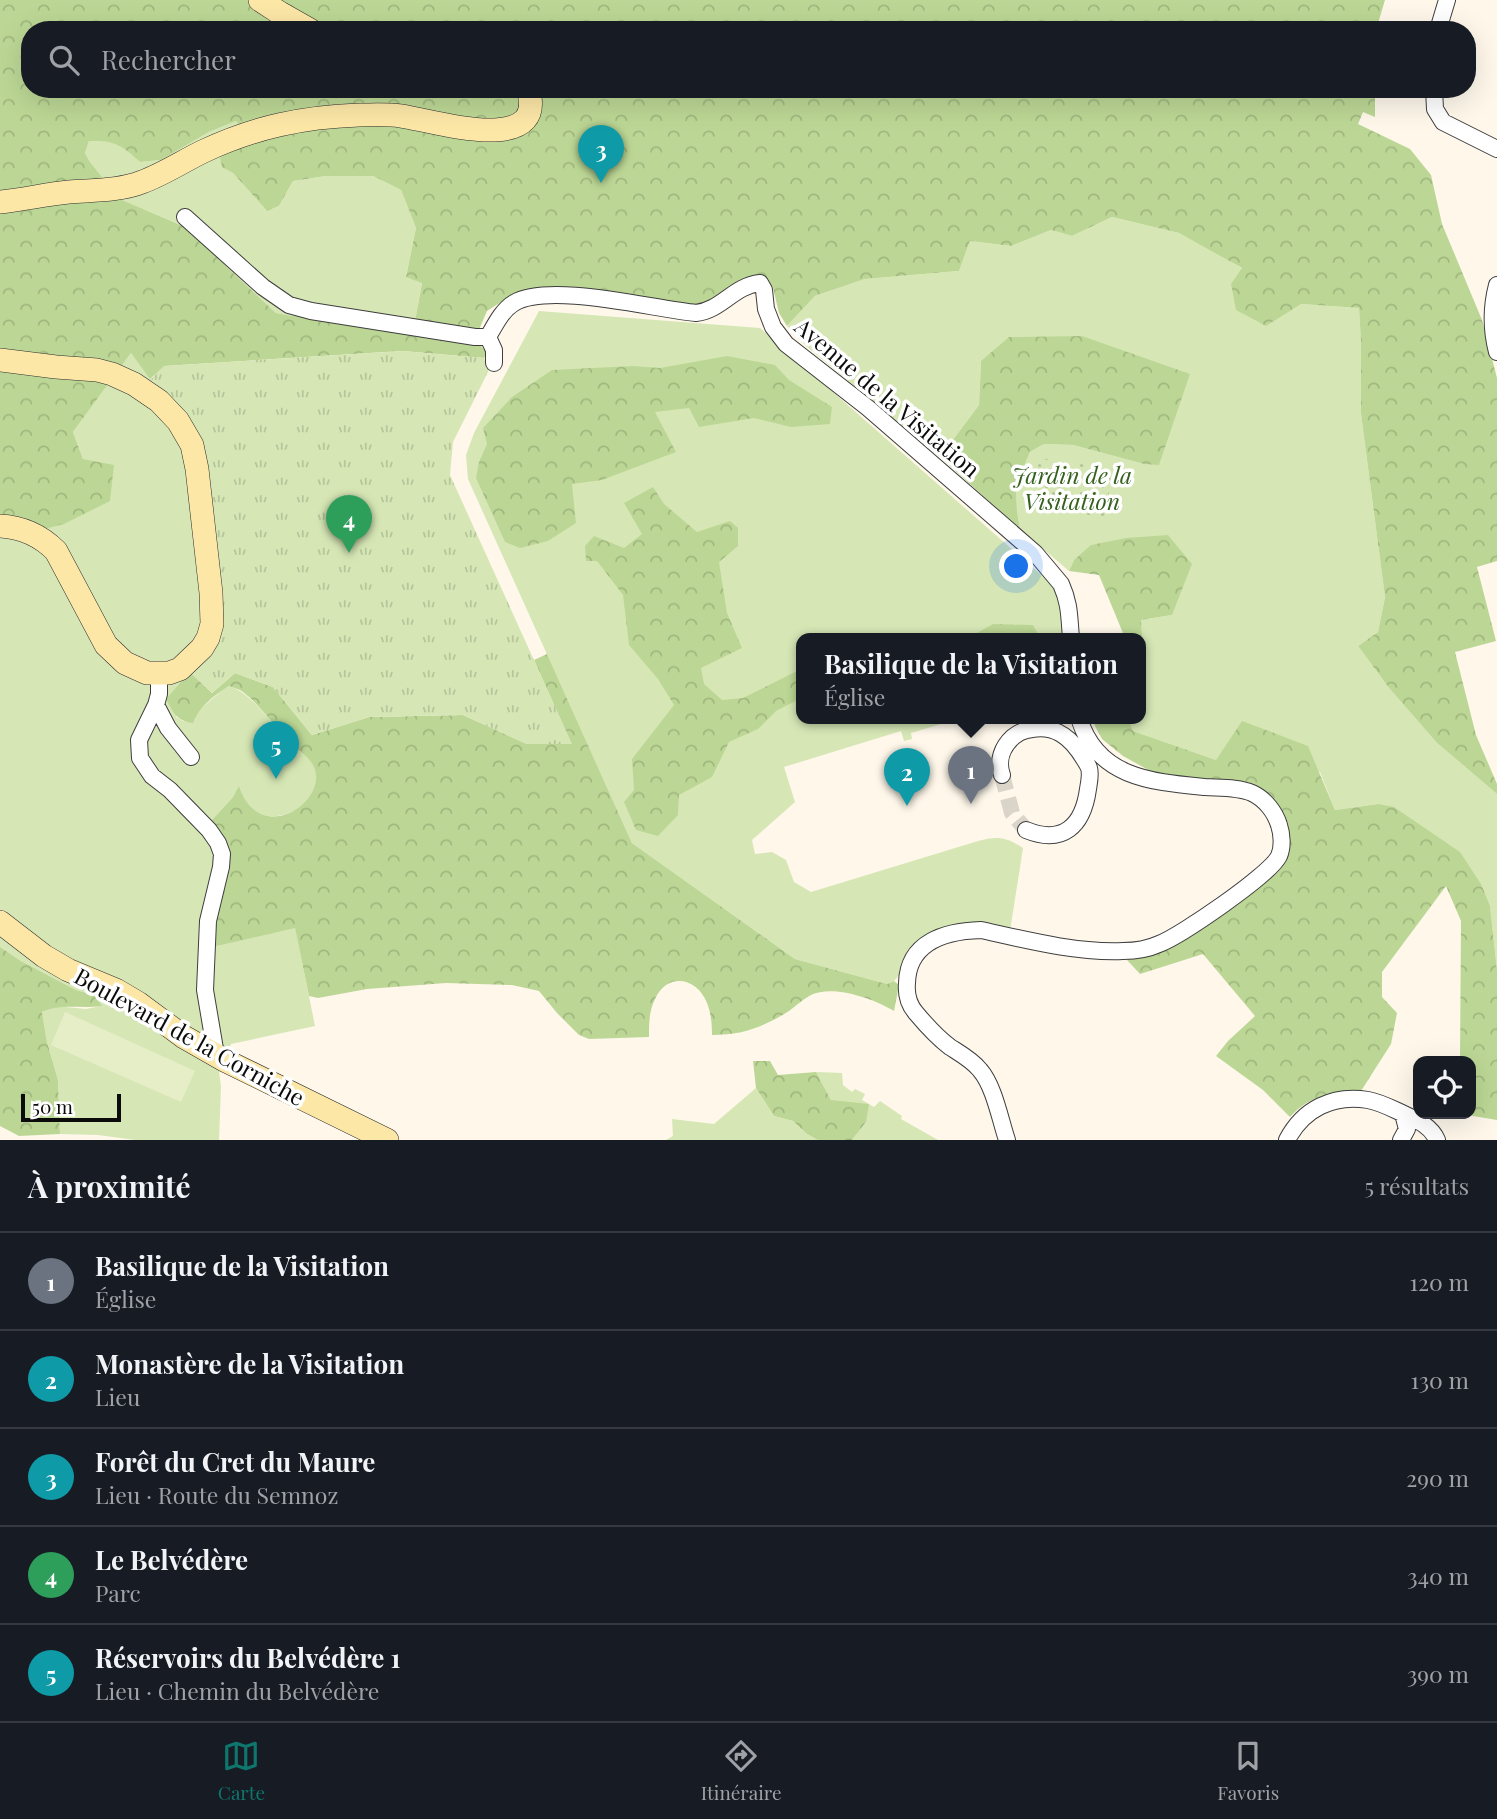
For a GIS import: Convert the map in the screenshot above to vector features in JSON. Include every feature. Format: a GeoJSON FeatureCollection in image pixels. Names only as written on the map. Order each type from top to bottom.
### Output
{"type":"FeatureCollection","features":[{"type":"Feature","properties":{"kind":"main road"},"geometry":{"type":"LineString","coordinates":[[260,0],[294,21]]}},
{"type":"Feature","properties":{"kind":"main road"},"geometry":{"type":"LineString","coordinates":[[0,202],[141,183],[233,139],[274,125],[305,119],[402,116],[457,128],[507,129],[523,122],[529,114],[531,98]]}},
{"type":"Feature","properties":{"kind":"main road"},"geometry":{"type":"LineString","coordinates":[[0,360],[98,370],[112,374],[134,384],[159,401],[178,421],[192,445],[197,469],[211,593],[212,624],[208,638],[195,656],[180,669],[159,674],[136,669],[114,654],[98,632],[56,551],[46,541],[23,530],[0,526]]}},
{"type":"Feature","properties":{"kind":"main road","name":"Boulevard de la Corniche"},"geometry":{"type":"LineString","coordinates":[[0,922],[44,956],[68,970],[116,990],[184,1037],[387,1140]]}},
{"type":"Feature","properties":{"kind":"street"},"geometry":{"type":"LineString","coordinates":[[1441,21],[1447,0]]}},
{"type":"Feature","properties":{"kind":"street"},"geometry":{"type":"LineString","coordinates":[[1434,98],[1435,109],[1443,122],[1497,149]]}},
{"type":"Feature","properties":{"kind":"street"},"geometry":{"type":"LineString","coordinates":[[185,216],[263,287],[289,305],[311,311],[488,337],[494,350],[494,363]]}},
{"type":"Feature","properties":{"kind":"street","name":"Avenue de la Visitation"},"geometry":{"type":"LineString","coordinates":[[488,337],[496,321],[509,306],[527,298],[558,295],[696,313],[710,309],[745,286],[760,283],[773,327],[786,344],[868,408],[1035,553],[1061,584],[1068,600],[1071,633]]}},
{"type":"Feature","properties":{"kind":"street"},"geometry":{"type":"LineString","coordinates":[[1497,285],[1492,333],[1497,352]]}},
{"type":"Feature","properties":{"kind":"street"},"geometry":{"type":"LineString","coordinates":[[159,674],[156,705],[139,740],[140,758],[152,776],[170,790],[209,830],[222,854],[208,921],[205,990],[216,1055]]}},
{"type":"Feature","properties":{"kind":"street"},"geometry":{"type":"LineString","coordinates":[[156,705],[168,728],[191,757]]}},
{"type":"Feature","properties":{"kind":"street"},"geometry":{"type":"LineString","coordinates":[[1007,1140],[989,1083],[981,1071],[968,1058],[948,1045],[913,1011],[906,994],[907,972],[913,957],[934,939],[951,933],[981,930],[1090,951],[1143,949],[1182,932],[1252,883],[1272,866],[1282,847],[1279,824],[1266,802],[1259,797],[1240,790],[1155,782],[1128,773],[1094,748],[1083,733],[1081,724]]}},
{"type":"Feature","properties":{"kind":"street"},"geometry":{"type":"LineString","coordinates":[[1002,775],[1000,756],[1011,739],[1019,732],[1045,727],[1056,730],[1074,743],[1090,770],[1087,799],[1078,821],[1062,833],[1042,835],[1026,830]]}},
{"type":"Feature","properties":{"kind":"street"},"geometry":{"type":"LineString","coordinates":[[1287,1140],[1304,1115],[1328,1103],[1343,1100],[1372,1101],[1404,1114],[1426,1126],[1437,1140]]}},
{"type":"Feature","properties":{"kind":"street"},"geometry":{"type":"LineString","coordinates":[[1401,1140],[1407,1129],[1404,1114]]}},
{"type":"Feature","properties":{"kind":"green space"},"geometry":{"type":"Polygon","coordinates":[[[0,0],[1385,0],[1379,21],[21,21],[21,98],[1375,98],[1375,117],[1363,112],[1358,124],[1410,149],[1431,175],[1442,224],[1482,320],[1497,378],[1497,561],[1477,567],[1496,641],[1455,652],[1476,735],[1497,784],[1497,794],[1437,743],[1389,688],[1358,646],[1378,632],[1385,597],[1361,414],[1359,308],[1301,304],[1266,326],[1236,310],[1231,284],[1242,268],[1179,233],[1112,217],[1072,236],[1051,230],[1011,246],[970,241],[959,271],[865,279],[815,296],[787,326],[779,313],[773,288],[764,275],[693,309],[515,293],[487,311],[475,339],[487,353],[484,358],[402,351],[165,366],[150,379],[131,353],[73,432],[83,459],[114,465],[110,501],[64,524],[44,529],[0,520],[0,0]],[[236,121],[209,132],[161,160],[140,162],[123,148],[105,141],[89,141],[85,153],[120,199],[185,227],[201,239],[276,313],[415,321],[422,283],[406,277],[416,228],[401,190],[373,176],[326,176],[293,181],[279,206],[267,211],[233,173],[222,167],[220,158],[249,137],[236,121]]]}},
{"type":"Feature","properties":{"kind":"green space"},"geometry":{"type":"Polygon","coordinates":[[[236,121],[250,137],[233,173],[267,211],[279,206],[293,181],[326,176],[373,176],[401,190],[416,228],[406,277],[422,282],[415,321],[276,313],[201,239],[185,227],[120,199],[85,153],[89,141],[105,141],[123,147],[140,162],[161,160],[209,132],[236,121]]]}},
{"type":"Feature","properties":{"kind":"green space"},"geometry":{"type":"Polygon","coordinates":[[[1112,217],[1179,233],[1301,304],[1359,308],[1361,414],[1385,597],[1378,632],[1358,646],[1389,688],[1437,743],[1497,794],[1497,970],[1490,906],[1378,804],[1335,810],[1320,772],[1216,760],[1133,731],[1130,724],[1146,724],[1146,633],[1141,633],[1141,620],[1172,615],[1074,560],[1069,571],[1020,529],[1016,486],[1030,452],[1044,444],[1073,445],[1144,464],[981,361],[979,405],[940,457],[806,346],[787,326],[815,296],[865,279],[959,271],[970,241],[1011,246],[1051,230],[1072,236],[1112,217]]]}},
{"type":"Feature","properties":{"kind":"green space"},"geometry":{"type":"Polygon","coordinates":[[[539,311],[760,328],[1056,588],[1065,633],[796,633],[796,724],[941,724],[911,733],[912,739],[904,741],[901,731],[784,767],[795,802],[752,840],[755,854],[772,852],[786,860],[794,882],[811,892],[978,841],[997,838],[1007,840],[1023,848],[1010,931],[965,925],[887,984],[795,959],[632,843],[468,479],[466,455],[474,433],[539,311]]]}},
{"type":"Feature","properties":{"kind":"green space"},"geometry":{"type":"Polygon","coordinates":[[[1082,336],[1190,374],[1159,465],[1144,464],[1073,445],[1044,444],[1030,452],[1016,486],[1020,529],[940,457],[979,405],[981,361],[1009,337],[1082,336]]]}},
{"type":"Feature","properties":{"kind":"green space"},"geometry":{"type":"Polygon","coordinates":[[[402,351],[484,358],[490,368],[453,442],[450,475],[572,744],[527,744],[463,715],[369,717],[312,735],[273,687],[235,673],[212,693],[192,674],[205,661],[188,421],[151,379],[164,366],[402,351]]]}},
{"type":"Feature","properties":{"kind":"green space"},"geometry":{"type":"Polygon","coordinates":[[[131,353],[188,421],[205,661],[187,676],[176,717],[183,721],[229,686],[243,693],[255,704],[291,744],[310,759],[316,772],[316,784],[312,794],[294,811],[271,816],[259,813],[246,804],[239,787],[211,821],[215,828],[213,947],[295,927],[315,1026],[231,1044],[219,1072],[219,1140],[135,1140],[60,1134],[58,1080],[42,1012],[56,1006],[86,1009],[101,1006],[94,995],[76,990],[0,947],[0,520],[83,459],[73,432],[131,353]]]}},
{"type":"Feature","properties":{"kind":"green space"},"geometry":{"type":"Polygon","coordinates":[[[727,356],[775,365],[789,380],[832,407],[830,424],[791,427],[754,418],[699,427],[689,408],[655,412],[676,452],[602,480],[572,484],[576,523],[548,541],[520,548],[505,542],[476,478],[487,444],[483,428],[512,397],[552,370],[633,366],[660,368],[727,356]]]}},
{"type":"Feature","properties":{"kind":"green space","name":"Jardin de la Visitation"},"geometry":{"type":"Polygon","coordinates":[[[1039,458],[1112,468],[1106,517],[1033,508],[1039,458]]]}},
{"type":"Feature","properties":{"kind":"green space"},"geometry":{"type":"Polygon","coordinates":[[[653,487],[664,504],[697,532],[730,521],[738,528],[738,546],[719,562],[727,613],[742,648],[701,668],[704,684],[722,700],[743,698],[796,672],[796,701],[776,711],[758,729],[729,742],[712,777],[679,795],[678,815],[658,836],[636,830],[624,802],[634,790],[632,759],[674,705],[658,679],[629,645],[623,595],[597,561],[586,561],[585,546],[594,536],[624,548],[642,534],[624,503],[653,487]]]}},
{"type":"Feature","properties":{"kind":"green space"},"geometry":{"type":"Polygon","coordinates":[[[1168,535],[1192,564],[1172,615],[1141,620],[1142,633],[1123,633],[1099,575],[1069,571],[1074,560],[1091,545],[1126,538],[1168,535]]]}},
{"type":"Feature","properties":{"kind":"green space"},"geometry":{"type":"Polygon","coordinates":[[[993,624],[1033,625],[1037,633],[977,633],[993,624]]]}},
{"type":"Feature","properties":{"kind":"green space"},"geometry":{"type":"Polygon","coordinates":[[[547,654],[632,843],[795,959],[887,984],[894,981],[899,985],[894,1011],[854,994],[820,992],[761,1026],[733,1034],[712,1035],[709,1011],[702,994],[689,983],[682,981],[674,982],[660,990],[650,1013],[649,1037],[589,1039],[579,1035],[539,991],[512,985],[446,983],[367,989],[318,998],[309,996],[295,928],[213,947],[215,828],[211,821],[233,797],[239,786],[249,804],[261,814],[275,816],[290,813],[302,805],[316,780],[310,760],[289,742],[240,690],[229,686],[203,706],[193,723],[179,718],[166,699],[187,675],[192,674],[212,693],[235,673],[273,687],[312,735],[369,717],[463,715],[527,744],[571,743],[534,660],[547,654]]]}},
{"type":"Feature","properties":{"kind":"green space"},"geometry":{"type":"Polygon","coordinates":[[[1242,721],[1308,746],[1335,810],[1378,804],[1394,807],[1460,852],[1481,884],[1490,906],[1497,970],[1497,1120],[1476,1116],[1476,1056],[1460,1056],[1461,921],[1446,886],[1382,972],[1382,997],[1397,1013],[1391,1044],[1361,1091],[1322,1096],[1298,1109],[1290,1117],[1263,1090],[1216,1056],[1255,1016],[1203,954],[1140,974],[1127,960],[1130,955],[1172,941],[1288,847],[1288,828],[1281,810],[1267,793],[1248,782],[1189,778],[1152,772],[1123,756],[1102,739],[1095,724],[1130,724],[1133,731],[1216,760],[1242,721]]]}},
{"type":"Feature","properties":{"kind":"green space"},"geometry":{"type":"Polygon","coordinates":[[[0,947],[76,990],[94,995],[102,1006],[64,1007],[42,1012],[58,1080],[60,1134],[19,1136],[0,1126],[0,947]]]}},
{"type":"Feature","properties":{"kind":"green space"},"geometry":{"type":"Polygon","coordinates":[[[65,1012],[195,1071],[181,1102],[51,1045],[65,1012]]]}},
{"type":"Feature","properties":{"kind":"green space"},"geometry":{"type":"Polygon","coordinates":[[[753,1061],[770,1061],[778,1075],[816,1072],[831,1100],[869,1104],[866,1122],[852,1140],[818,1140],[793,1121],[774,1116],[756,1088],[753,1061]]]}},
{"type":"Feature","properties":{"kind":"green space"},"geometry":{"type":"Polygon","coordinates":[[[816,1072],[842,1073],[843,1085],[852,1092],[855,1089],[865,1094],[862,1100],[874,1107],[880,1101],[902,1116],[901,1119],[938,1140],[852,1140],[866,1122],[831,1100],[816,1072]]]}},
{"type":"Feature","properties":{"kind":"green space"},"geometry":{"type":"Polygon","coordinates":[[[756,1088],[774,1116],[793,1121],[818,1140],[666,1140],[673,1136],[672,1119],[714,1124],[756,1088]]]}},
{"type":"Feature","properties":{"kind":"tunnel"},"geometry":{"type":"LineString","coordinates":[[1002,775],[1012,813],[1026,830]]}},
{"type":"Feature","properties":{"kind":"place","name":"Forêt du Cret du Maure"},"geometry":{"type":"Point","coordinates":[601,183]}},
{"type":"Feature","properties":{"kind":"place","name":"Le Belvédère"},"geometry":{"type":"Point","coordinates":[349,553]}},
{"type":"Feature","properties":{"kind":"place","name":"Réservoirs du Belvédère 1"},"geometry":{"type":"Point","coordinates":[276,779]}},
{"type":"Feature","properties":{"kind":"place","name":"Basilique de la Visitation"},"geometry":{"type":"Point","coordinates":[971,804]}},
{"type":"Feature","properties":{"kind":"place","name":"Monastère de la Visitation"},"geometry":{"type":"Point","coordinates":[907,806]}}]}
